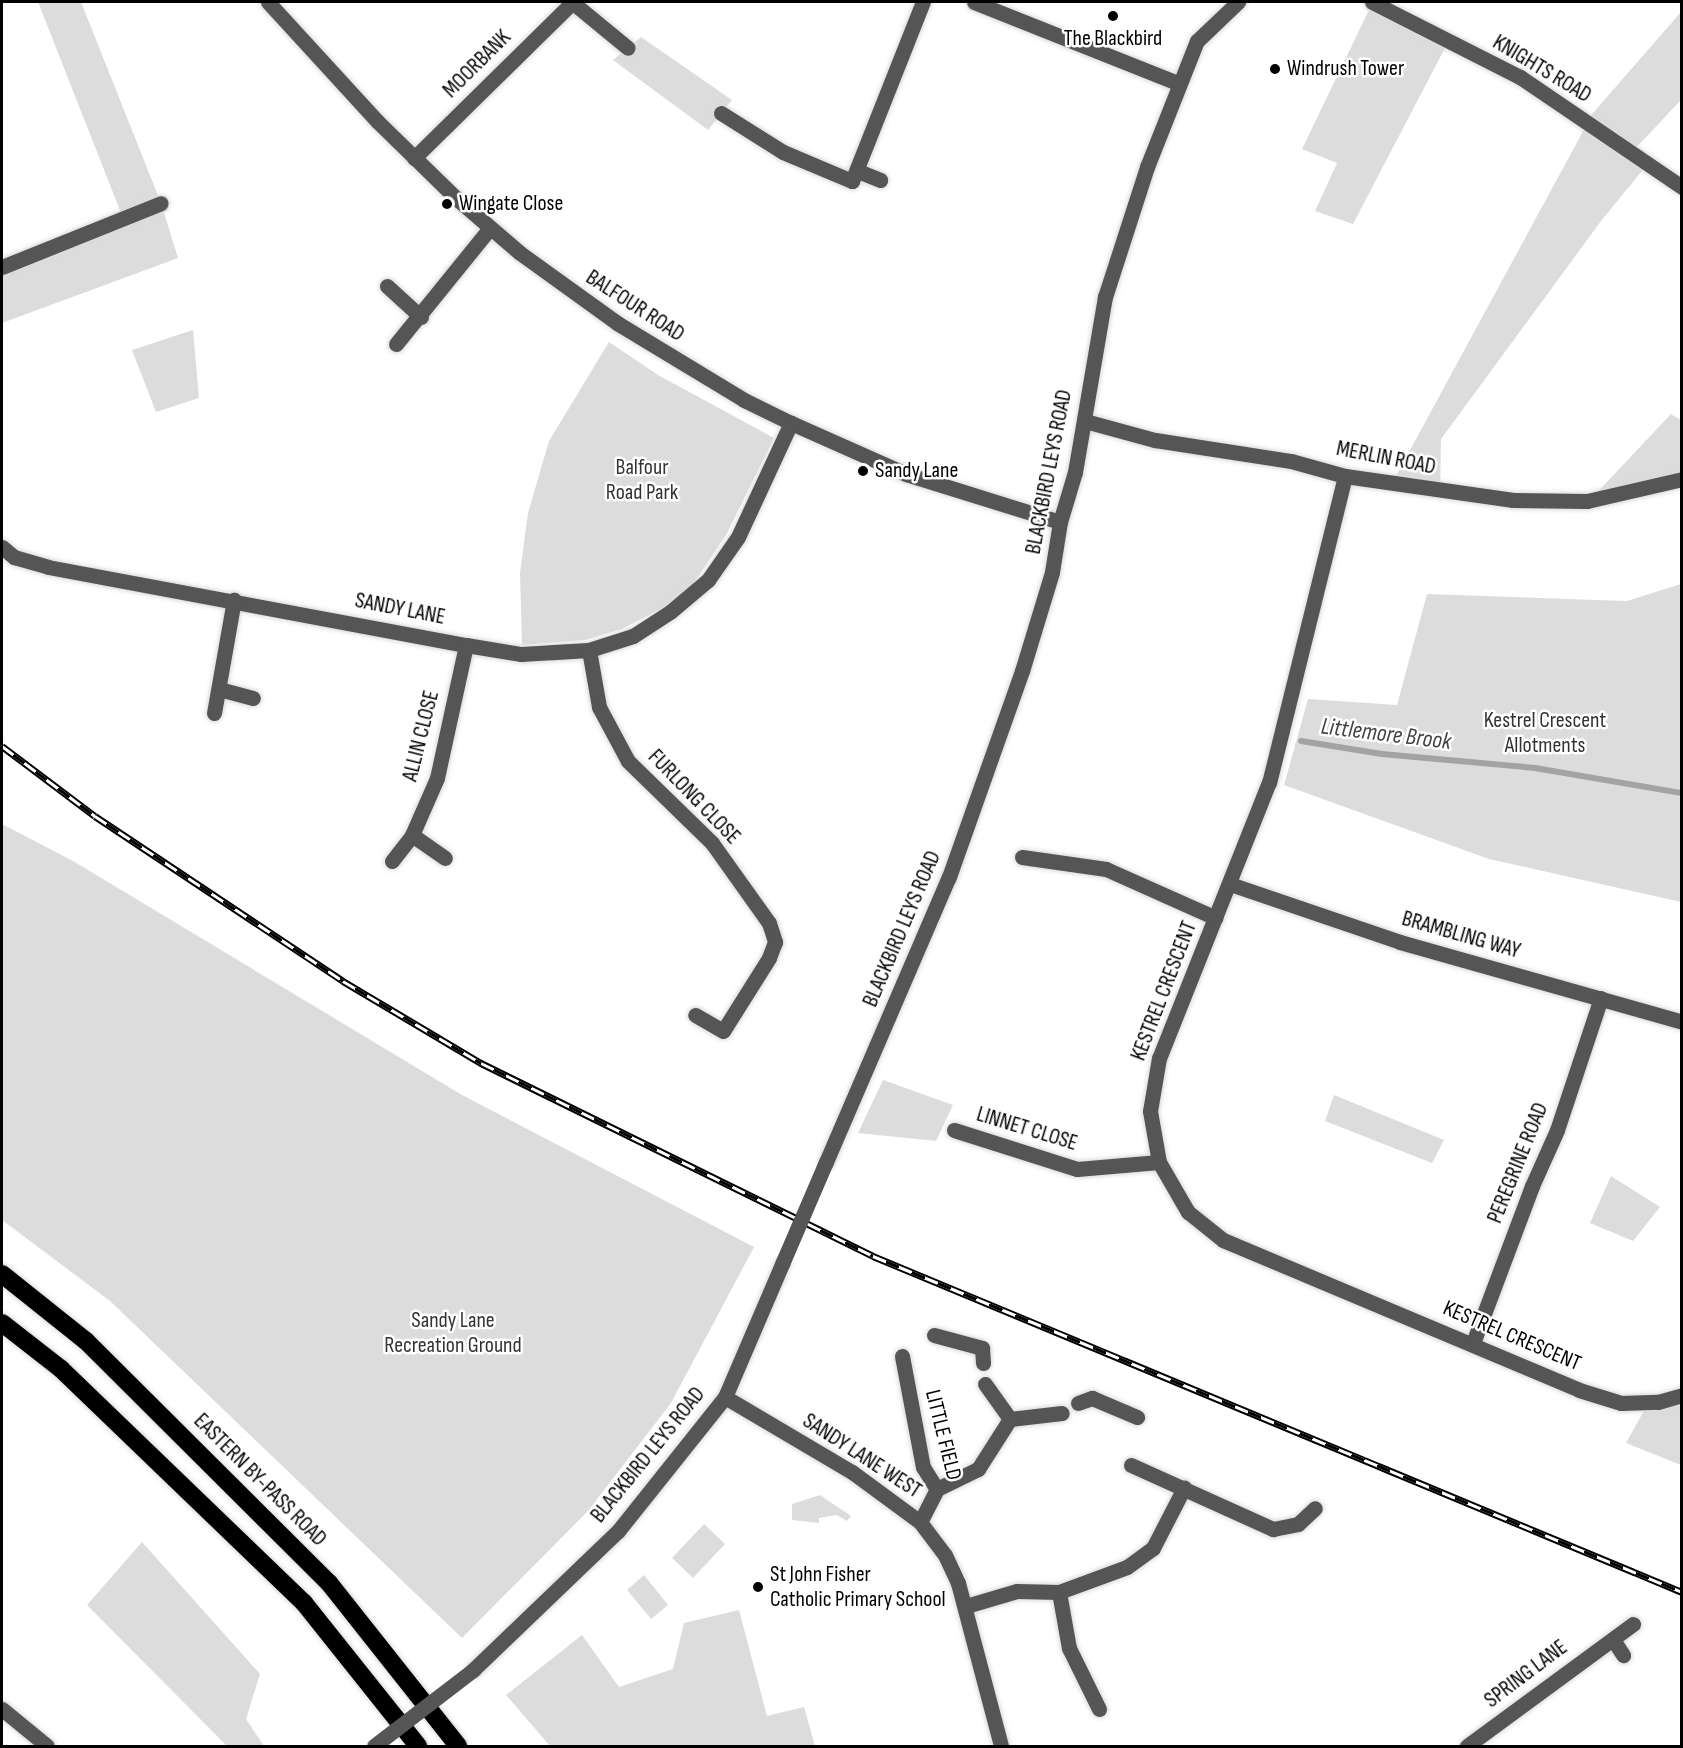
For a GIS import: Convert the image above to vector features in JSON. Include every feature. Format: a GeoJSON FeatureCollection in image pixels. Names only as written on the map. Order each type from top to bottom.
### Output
{"type":"FeatureCollection","features":[{"type":"Feature","properties":{"kind":"highway","name":"EASTERN BY-PASS ROAD"},"geometry":{"type":"LineString","coordinates":[[2,1274],[86,1341],[329,1583],[458,1746]]}},
{"type":"Feature","properties":{"kind":"highway"},"geometry":{"type":"LineString","coordinates":[[2,1323],[61,1369],[304,1603],[418,1746]]}},
{"type":"Feature","properties":{"kind":"street","name":"BALFOUR ROAD"},"geometry":{"type":"LineString","coordinates":[[268,2],[414,158],[490,228],[617,323],[744,400],[791,423],[906,474],[1060,522]]}},
{"type":"Feature","properties":{"kind":"street","name":"MOORBANK"},"geometry":{"type":"LineString","coordinates":[[414,158],[572,2],[628,48]]}},
{"type":"Feature","properties":{"kind":"street"},"geometry":{"type":"LineString","coordinates":[[721,113],[783,152],[852,181],[858,171],[923,2]]}},
{"type":"Feature","properties":{"kind":"street"},"geometry":{"type":"LineString","coordinates":[[974,2],[1178,83]]}},
{"type":"Feature","properties":{"kind":"street","name":"BLACKBIRD LEYS ROAD"},"geometry":{"type":"LineString","coordinates":[[374,1746],[473,1670],[618,1531],[725,1397],[934,913],[991,763],[1052,572],[1060,522],[1085,421],[1106,297],[1178,83],[1197,41],[1238,2]]}},
{"type":"Feature","properties":{"kind":"street","name":"KNIGHTS ROAD"},"geometry":{"type":"LineString","coordinates":[[1372,2],[1520,77],[1682,187]]}},
{"type":"Feature","properties":{"kind":"street"},"geometry":{"type":"LineString","coordinates":[[858,171],[880,180]]}},
{"type":"Feature","properties":{"kind":"street"},"geometry":{"type":"LineString","coordinates":[[2,267],[161,203]]}},
{"type":"Feature","properties":{"kind":"street"},"geometry":{"type":"LineString","coordinates":[[396,344],[421,317],[490,228]]}},
{"type":"Feature","properties":{"kind":"street"},"geometry":{"type":"LineString","coordinates":[[387,286],[421,317]]}},
{"type":"Feature","properties":{"kind":"street","name":"MERLIN ROAD"},"geometry":{"type":"LineString","coordinates":[[1085,421],[1155,440],[1292,461],[1346,476],[1513,500],[1587,501],[1682,479]]}},
{"type":"Feature","properties":{"kind":"street","name":"SANDY LANE"},"geometry":{"type":"LineString","coordinates":[[2,547],[14,557],[48,567],[466,645],[521,654],[589,650],[633,636],[670,612],[708,580],[738,537],[791,423]]}},
{"type":"Feature","properties":{"kind":"street","name":"KESTREL CRESCENT"},"geometry":{"type":"LineString","coordinates":[[1346,476],[1269,782],[1159,1058],[1150,1111],[1159,1162],[1188,1212],[1223,1240],[1473,1343],[1579,1390],[1621,1403],[1658,1402],[1682,1395]]}},
{"type":"Feature","properties":{"kind":"street"},"geometry":{"type":"LineString","coordinates":[[214,712],[234,600]]}},
{"type":"Feature","properties":{"kind":"street","name":"ALLIN CLOSE"},"geometry":{"type":"LineString","coordinates":[[392,861],[412,835],[437,778],[466,645]]}},
{"type":"Feature","properties":{"kind":"street","name":"FURLONG CLOSE"},"geometry":{"type":"LineString","coordinates":[[589,650],[599,707],[628,761],[712,843],[769,923],[775,942],[770,958],[723,1031],[695,1014]]}},
{"type":"Feature","properties":{"kind":"street"},"geometry":{"type":"LineString","coordinates":[[219,689],[253,698]]}},
{"type":"Feature","properties":{"kind":"street"},"geometry":{"type":"LineString","coordinates":[[412,835],[445,858]]}},
{"type":"Feature","properties":{"kind":"street"},"geometry":{"type":"LineString","coordinates":[[1022,857],[1106,869],[1216,918]]}},
{"type":"Feature","properties":{"kind":"street","name":"BRAMBLING WAY"},"geometry":{"type":"LineString","coordinates":[[1230,884],[1400,942],[1682,1022]]}},
{"type":"Feature","properties":{"kind":"street","name":"PEREGRINE ROAD"},"geometry":{"type":"LineString","coordinates":[[1473,1343],[1532,1186],[1557,1130],[1601,998]]}},
{"type":"Feature","properties":{"kind":"street","name":"LINNET CLOSE"},"geometry":{"type":"LineString","coordinates":[[954,1130],[1077,1169],[1159,1162]]}},
{"type":"Feature","properties":{"kind":"street"},"geometry":{"type":"LineString","coordinates":[[934,1335],[981,1348],[983,1363]]}},
{"type":"Feature","properties":{"kind":"street","name":"LITTLE FIELD"},"geometry":{"type":"LineString","coordinates":[[902,1356],[923,1467],[937,1489],[920,1522]]}},
{"type":"Feature","properties":{"kind":"street"},"geometry":{"type":"LineString","coordinates":[[985,1384],[1010,1419]]}},
{"type":"Feature","properties":{"kind":"street","name":"SANDY LANE WEST"},"geometry":{"type":"LineString","coordinates":[[725,1397],[852,1472],[920,1522],[945,1555],[966,1606],[1001,1746]]}},
{"type":"Feature","properties":{"kind":"street"},"geometry":{"type":"LineString","coordinates":[[1078,1403],[1092,1398],[1137,1417]]}},
{"type":"Feature","properties":{"kind":"street"},"geometry":{"type":"LineString","coordinates":[[1010,1419],[1062,1413]]}},
{"type":"Feature","properties":{"kind":"street"},"geometry":{"type":"LineString","coordinates":[[937,1489],[978,1469],[1010,1419]]}},
{"type":"Feature","properties":{"kind":"street"},"geometry":{"type":"LineString","coordinates":[[1131,1465],[1273,1529],[1298,1524],[1315,1508]]}},
{"type":"Feature","properties":{"kind":"street"},"geometry":{"type":"LineString","coordinates":[[966,1606],[1017,1591],[1059,1592],[1112,1574],[1140,1559],[1153,1548],[1184,1488]]}},
{"type":"Feature","properties":{"kind":"street"},"geometry":{"type":"LineString","coordinates":[[1059,1592],[1069,1648],[1099,1708]]}},
{"type":"Feature","properties":{"kind":"street","name":"SPRING LANE"},"geometry":{"type":"LineString","coordinates":[[1467,1746],[1591,1652],[1614,1641],[1633,1624]]}},
{"type":"Feature","properties":{"kind":"street"},"geometry":{"type":"LineString","coordinates":[[1614,1641],[1623,1655]]}},
{"type":"Feature","properties":{"kind":"street"},"geometry":{"type":"LineString","coordinates":[[2,1708],[46,1746]]}},
{"type":"Feature","properties":{"kind":"green space"},"geometry":{"type":"Polygon","coordinates":[[[38,2],[81,2],[161,203],[178,258],[2,323],[2,267],[123,218],[38,2]]]}},
{"type":"Feature","properties":{"kind":"green space"},"geometry":{"type":"Polygon","coordinates":[[[1369,10],[1445,48],[1353,224],[1315,211],[1337,163],[1302,149],[1369,10]]]}},
{"type":"Feature","properties":{"kind":"green space"},"geometry":{"type":"Polygon","coordinates":[[[1681,12],[1681,100],[1632,152],[1586,121],[1681,12]]]}},
{"type":"Feature","properties":{"kind":"green space"},"geometry":{"type":"Polygon","coordinates":[[[641,37],[732,100],[708,130],[613,60],[641,37]]]}},
{"type":"Feature","properties":{"kind":"green space"},"geometry":{"type":"Polygon","coordinates":[[[1587,124],[1646,166],[1601,221],[1441,439],[1440,494],[1390,487],[1587,124]]]}},
{"type":"Feature","properties":{"kind":"green space"},"geometry":{"type":"Polygon","coordinates":[[[193,330],[199,398],[156,412],[132,350],[193,330]]]}},
{"type":"Feature","properties":{"kind":"green space","name":"Balfour Road Park"},"geometry":{"type":"Polygon","coordinates":[[[609,342],[658,375],[774,438],[726,535],[693,584],[664,607],[622,629],[585,640],[522,645],[520,573],[528,513],[549,441],[609,342]]]}},
{"type":"Feature","properties":{"kind":"green space"},"geometry":{"type":"Polygon","coordinates":[[[1671,414],[1681,420],[1681,478],[1590,500],[1671,414]]]}},
{"type":"Feature","properties":{"kind":"green space","name":"Kestrel Crescent Allotments"},"geometry":{"type":"Polygon","coordinates":[[[1681,584],[1681,902],[1489,859],[1284,785],[1308,699],[1397,705],[1427,594],[1627,601],[1681,584]]]}},
{"type":"Feature","properties":{"kind":"green space","name":"Sandy Lane Recreation Ground"},"geometry":{"type":"Polygon","coordinates":[[[2,824],[73,861],[462,1095],[754,1247],[671,1403],[588,1511],[462,1638],[110,1301],[2,1220],[2,824]]]}},
{"type":"Feature","properties":{"kind":"green space"},"geometry":{"type":"Polygon","coordinates":[[[883,1080],[953,1105],[936,1141],[858,1133],[883,1080]]]}},
{"type":"Feature","properties":{"kind":"green space"},"geometry":{"type":"Polygon","coordinates":[[[1334,1095],[1444,1140],[1432,1163],[1325,1121],[1334,1095]]]}},
{"type":"Feature","properties":{"kind":"green space"},"geometry":{"type":"Polygon","coordinates":[[[1611,1176],[1660,1207],[1633,1241],[1590,1223],[1611,1176]]]}},
{"type":"Feature","properties":{"kind":"green space"},"geometry":{"type":"Polygon","coordinates":[[[1681,1399],[1681,1465],[1626,1443],[1646,1407],[1681,1399]]]}},
{"type":"Feature","properties":{"kind":"green space"},"geometry":{"type":"Polygon","coordinates":[[[820,1495],[851,1516],[847,1521],[837,1515],[819,1518],[819,1523],[792,1520],[792,1504],[820,1495]]]}},
{"type":"Feature","properties":{"kind":"green space"},"geometry":{"type":"Polygon","coordinates":[[[704,1524],[725,1544],[693,1578],[672,1558],[704,1524]]]}},
{"type":"Feature","properties":{"kind":"green space"},"geometry":{"type":"Polygon","coordinates":[[[142,1542],[260,1674],[246,1719],[264,1746],[227,1746],[87,1605],[142,1542]]]}},
{"type":"Feature","properties":{"kind":"green space"},"geometry":{"type":"Polygon","coordinates":[[[644,1575],[668,1605],[651,1619],[627,1590],[644,1575]]]}},
{"type":"Feature","properties":{"kind":"green space"},"geometry":{"type":"Polygon","coordinates":[[[739,1610],[767,1716],[804,1707],[815,1746],[550,1746],[506,1695],[582,1635],[619,1687],[673,1669],[684,1623],[739,1610]]]}},
{"type":"Feature","properties":{"kind":"waterway","name":"Littlemore Brook"},"geometry":{"type":"LineString","coordinates":[[1301,741],[1382,754],[1535,768],[1682,793]]}},
{"type":"Feature","properties":{"kind":"railway"},"geometry":{"type":"LineString","coordinates":[[2,746],[95,816],[343,981],[481,1063],[873,1256],[1682,1592]]}},
{"type":"Feature","properties":{"kind":"place","name":"The Blackbird"},"geometry":{"type":"Point","coordinates":[1113,16]}},
{"type":"Feature","properties":{"kind":"place","name":"Windrush Tower"},"geometry":{"type":"Point","coordinates":[1275,69]}},
{"type":"Feature","properties":{"kind":"place","name":"Wingate Close"},"geometry":{"type":"Point","coordinates":[447,204]}},
{"type":"Feature","properties":{"kind":"place","name":"Sandy Lane"},"geometry":{"type":"Point","coordinates":[863,471]}},
{"type":"Feature","properties":{"kind":"place","name":"St John Fisher Catholic Primary School"},"geometry":{"type":"Point","coordinates":[758,1587]}}]}
